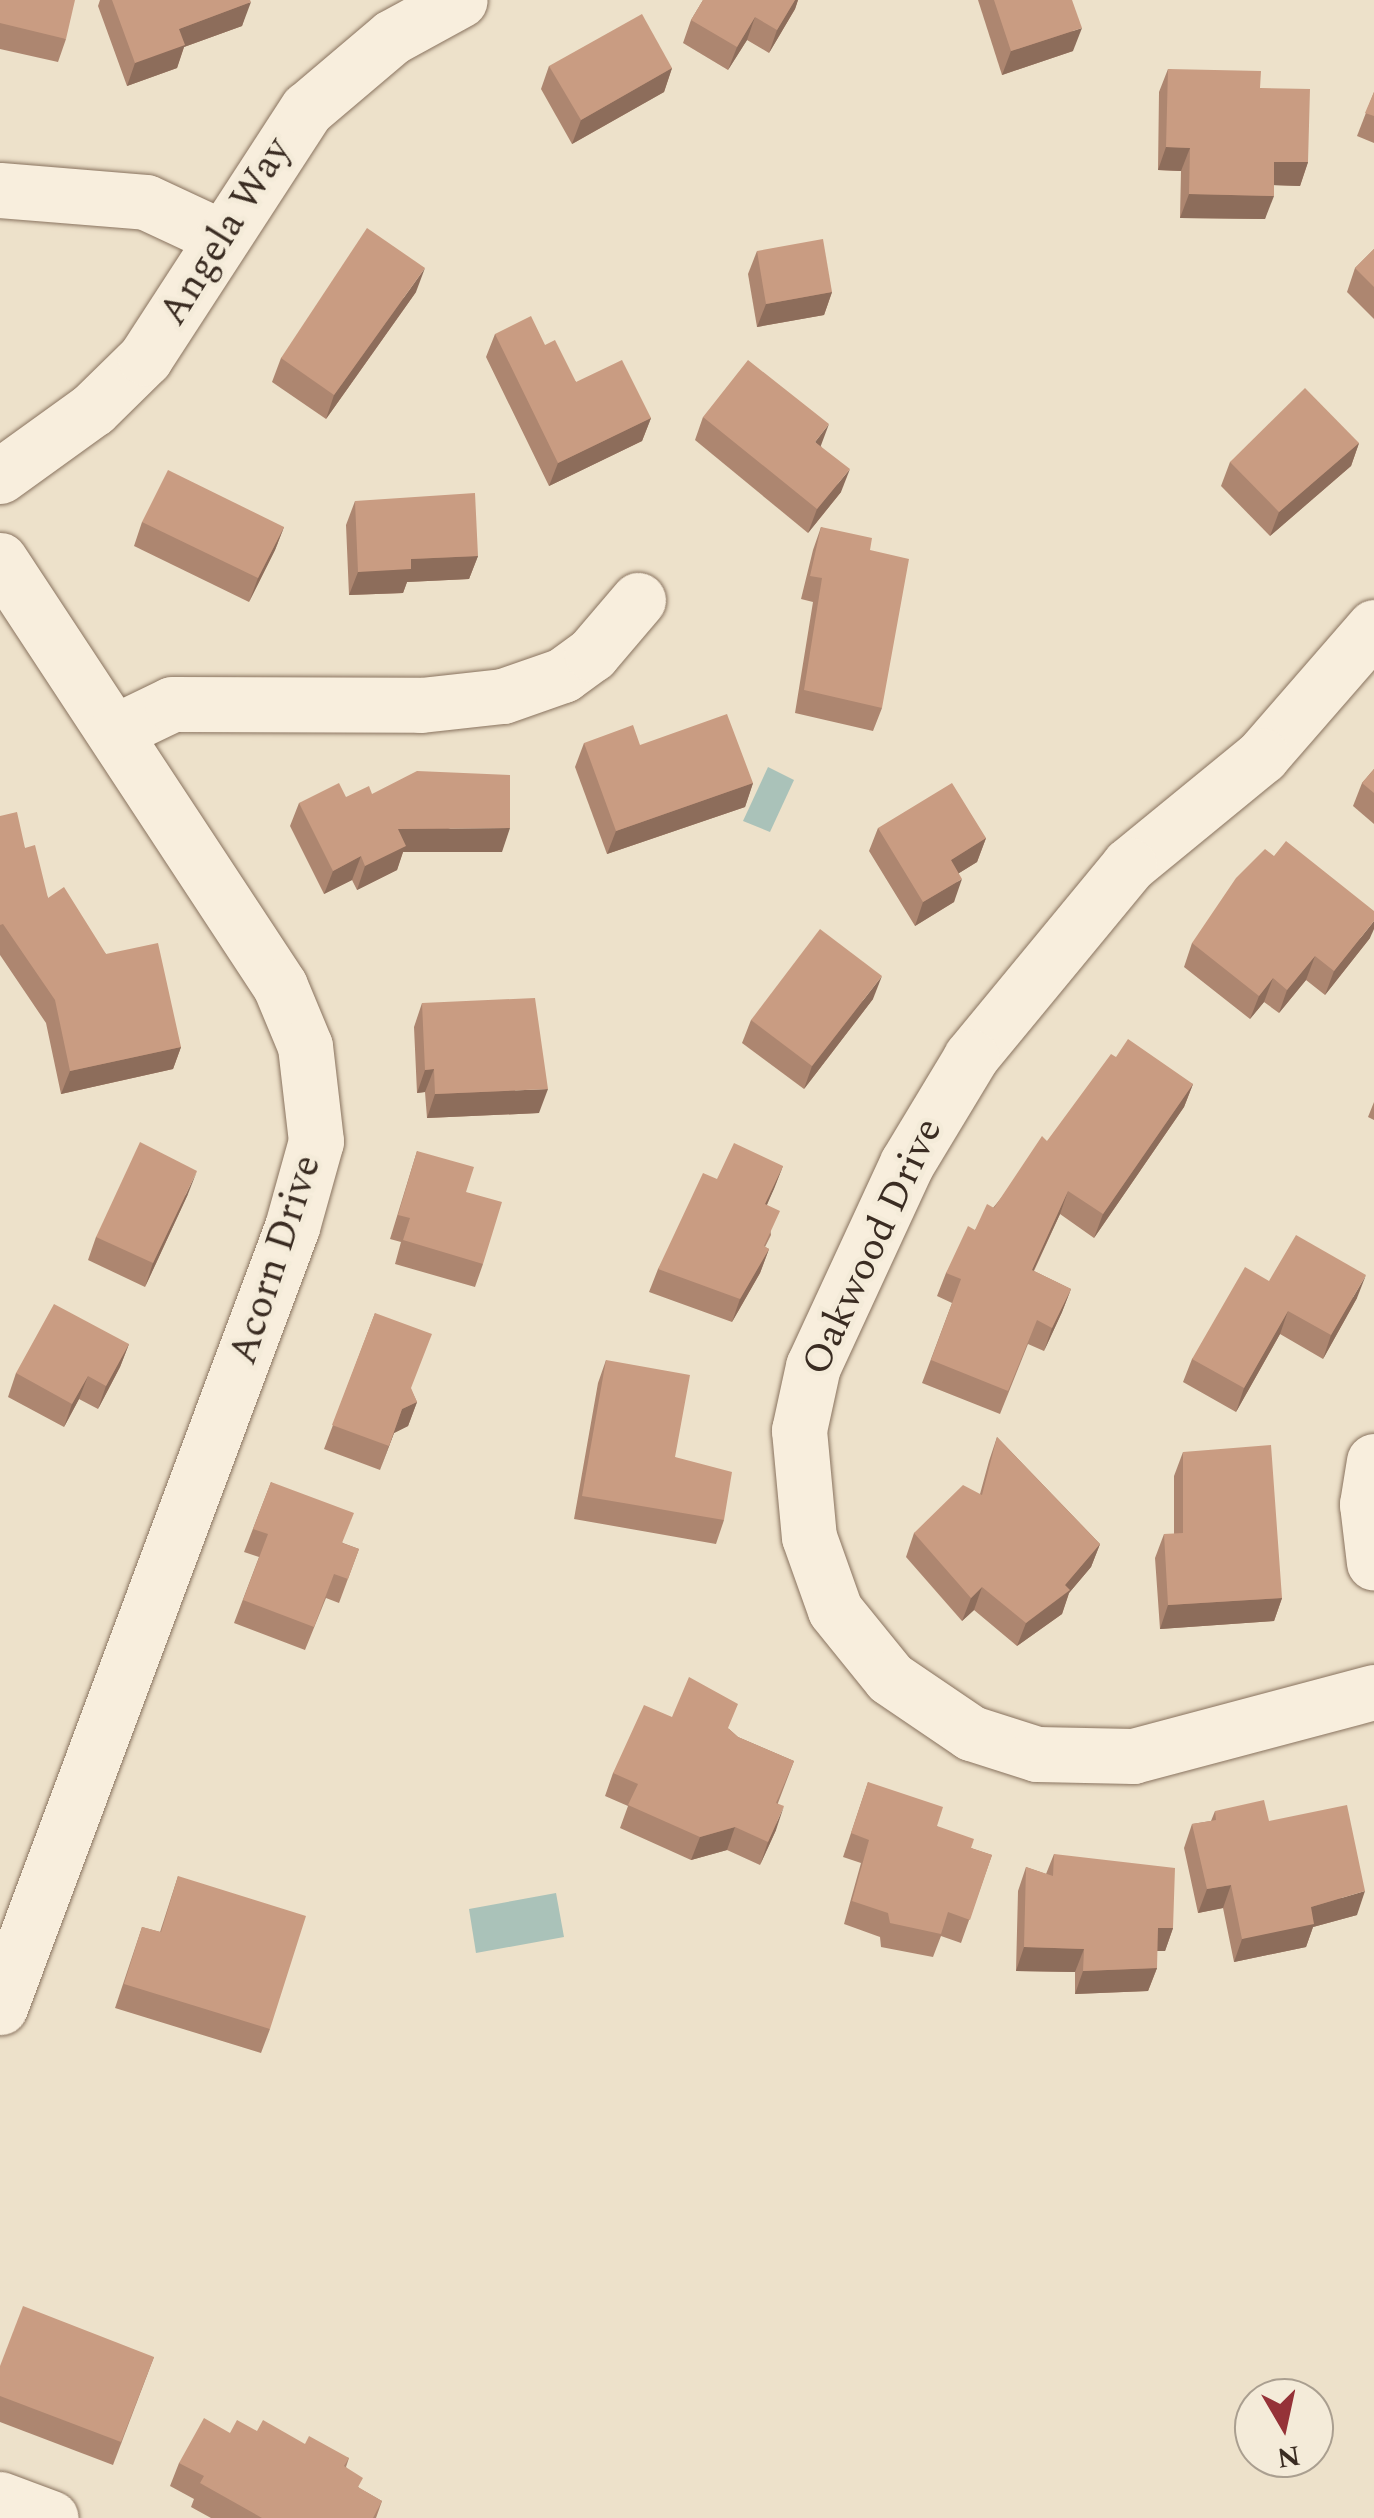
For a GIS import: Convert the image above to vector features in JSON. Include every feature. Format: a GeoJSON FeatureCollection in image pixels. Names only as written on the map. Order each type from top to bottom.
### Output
{"type":"FeatureCollection","features":[{"type":"Feature","properties":{"kind":"street","name":"Angela Way"},"geometry":{"type":"LineString","coordinates":[[0,476],[120,385],[166,328],[281,140],[334,83],[392,37],[460,0]]}},
{"type":"Feature","properties":{"kind":"street"},"geometry":{"type":"LineString","coordinates":[[0,190],[146,202],[219,236]]}},
{"type":"Feature","properties":{"kind":"street","name":"Acorn Drive"},"geometry":{"type":"LineString","coordinates":[[0,560],[116,731],[280,986],[305,1046],[316,1141],[292,1227],[0,2006]]}},
{"type":"Feature","properties":{"kind":"street"},"geometry":{"type":"LineString","coordinates":[[116,731],[172,704],[421,705],[503,696],[563,674],[592,654],[638,600]]}},
{"type":"Feature","properties":{"kind":"street","name":"Oakwood Drive"},"geometry":{"type":"LineString","coordinates":[[1374,627],[1262,756],[1119,876],[948,1091],[813,1366],[803,1398],[800,1462],[814,1562],[850,1635],[914,1698],[1003,1747],[1071,1758],[1133,1756],[1374,1692]]}},
{"type":"Feature","properties":{"kind":"street"},"geometry":{"type":"LineString","coordinates":[[1374,1461],[1367,1530],[1374,1563]]}},
{"type":"Feature","properties":{"kind":"street"},"geometry":{"type":"LineString","coordinates":[[0,2500],[51,2518]]}},
{"type":"Feature","properties":{"kind":"shaded area"},"geometry":{"type":"Polygon","coordinates":[[[768,767],[794,780],[770,832],[743,821],[768,767]]]}},
{"type":"Feature","properties":{"kind":"shaded area"},"geometry":{"type":"Polygon","coordinates":[[[556,1893],[564,1937],[476,1953],[469,1909],[556,1893]]]}},
{"type":"Feature","properties":{"kind":"building"},"geometry":{"type":"Polygon","coordinates":[[[0,0],[75,0],[66,39],[0,23],[0,0]]]}},
{"type":"Feature","properties":{"kind":"building"},"geometry":{"type":"Polygon","coordinates":[[[112,0],[251,2],[179,29],[185,45],[135,63],[112,0]]]}},
{"type":"Feature","properties":{"kind":"building"},"geometry":{"type":"Polygon","coordinates":[[[703,0],[795,0],[777,30],[755,17],[737,47],[691,20],[703,0]]]}},
{"type":"Feature","properties":{"kind":"building"},"geometry":{"type":"Polygon","coordinates":[[[994,0],[1072,0],[1082,28],[1011,51],[994,0]]]}},
{"type":"Feature","properties":{"kind":"building"},"geometry":{"type":"Polygon","coordinates":[[[642,14],[672,68],[581,120],[549,66],[642,14]]]}},
{"type":"Feature","properties":{"kind":"building"},"geometry":{"type":"Polygon","coordinates":[[[1168,69],[1261,71],[1260,88],[1310,89],[1308,162],[1274,162],[1274,196],[1189,194],[1190,148],[1166,147],[1168,69]]]}},
{"type":"Feature","properties":{"kind":"building"},"geometry":{"type":"Polygon","coordinates":[[[1374,92],[1374,116],[1365,113],[1374,92]]]}},
{"type":"Feature","properties":{"kind":"building"},"geometry":{"type":"Polygon","coordinates":[[[367,228],[425,268],[334,395],[281,358],[367,228]]]}},
{"type":"Feature","properties":{"kind":"building"},"geometry":{"type":"Polygon","coordinates":[[[823,239],[832,292],[766,304],[757,251],[823,239]]]}},
{"type":"Feature","properties":{"kind":"building"},"geometry":{"type":"Polygon","coordinates":[[[1374,249],[1374,287],[1355,268],[1374,249]]]}},
{"type":"Feature","properties":{"kind":"building"},"geometry":{"type":"Polygon","coordinates":[[[531,316],[545,345],[555,340],[576,382],[622,360],[651,418],[558,463],[495,334],[531,316]]]}},
{"type":"Feature","properties":{"kind":"building"},"geometry":{"type":"Polygon","coordinates":[[[748,360],[829,424],[815,442],[850,469],[817,509],[703,417],[748,360]]]}},
{"type":"Feature","properties":{"kind":"building"},"geometry":{"type":"Polygon","coordinates":[[[1305,388],[1359,443],[1279,512],[1230,462],[1305,388]]]}},
{"type":"Feature","properties":{"kind":"building"},"geometry":{"type":"Polygon","coordinates":[[[168,470],[284,527],[258,578],[142,522],[168,470]]]}},
{"type":"Feature","properties":{"kind":"building"},"geometry":{"type":"Polygon","coordinates":[[[475,493],[478,556],[411,559],[411,569],[358,572],[355,501],[475,493]]]}},
{"type":"Feature","properties":{"kind":"building"},"geometry":{"type":"Polygon","coordinates":[[[821,527],[872,538],[870,550],[909,559],[882,708],[804,690],[822,578],[810,576],[821,527]]]}},
{"type":"Feature","properties":{"kind":"building"},"geometry":{"type":"Polygon","coordinates":[[[727,714],[753,783],[616,831],[584,743],[633,725],[640,745],[727,714]]]}},
{"type":"Feature","properties":{"kind":"building"},"geometry":{"type":"Polygon","coordinates":[[[1374,769],[1374,793],[1362,783],[1374,769]]]}},
{"type":"Feature","properties":{"kind":"building"},"geometry":{"type":"Polygon","coordinates":[[[417,771],[510,775],[510,828],[398,829],[406,846],[365,866],[361,856],[333,871],[299,803],[339,783],[346,797],[369,786],[372,794],[417,771]]]}},
{"type":"Feature","properties":{"kind":"building"},"geometry":{"type":"Polygon","coordinates":[[[952,783],[986,838],[951,860],[962,879],[923,902],[878,828],[952,783]]]}},
{"type":"Feature","properties":{"kind":"building"},"geometry":{"type":"Polygon","coordinates":[[[17,812],[25,848],[35,845],[48,898],[64,887],[106,954],[158,943],[181,1047],[70,1071],[55,1000],[3,924],[0,925],[0,816],[17,812]]]}},
{"type":"Feature","properties":{"kind":"building"},"geometry":{"type":"Polygon","coordinates":[[[1286,841],[1374,911],[1374,921],[1334,971],[1315,956],[1287,990],[1273,978],[1259,996],[1192,943],[1236,878],[1265,849],[1274,856],[1286,841]]]}},
{"type":"Feature","properties":{"kind":"building"},"geometry":{"type":"Polygon","coordinates":[[[820,929],[882,976],[812,1066],[751,1020],[820,929]]]}},
{"type":"Feature","properties":{"kind":"building"},"geometry":{"type":"Polygon","coordinates":[[[535,998],[548,1089],[435,1094],[434,1069],[425,1070],[422,1003],[535,998]]]}},
{"type":"Feature","properties":{"kind":"building"},"geometry":{"type":"Polygon","coordinates":[[[1128,1039],[1193,1084],[1103,1214],[1068,1191],[1032,1270],[1071,1289],[1052,1328],[1037,1320],[1008,1391],[931,1360],[961,1279],[946,1273],[968,1226],[975,1230],[987,1204],[994,1208],[1042,1136],[1047,1141],[1111,1054],[1116,1057],[1128,1039]]]}},
{"type":"Feature","properties":{"kind":"building"},"geometry":{"type":"Polygon","coordinates":[[[140,1142],[197,1171],[153,1263],[96,1237],[140,1142]]]}},
{"type":"Feature","properties":{"kind":"building"},"geometry":{"type":"Polygon","coordinates":[[[734,1143],[783,1166],[765,1204],[780,1211],[764,1246],[769,1249],[740,1299],[658,1269],[703,1173],[717,1179],[734,1143]]]}},
{"type":"Feature","properties":{"kind":"building"},"geometry":{"type":"Polygon","coordinates":[[[417,1151],[474,1167],[466,1192],[502,1202],[483,1264],[403,1240],[410,1218],[398,1215],[417,1151]]]}},
{"type":"Feature","properties":{"kind":"building"},"geometry":{"type":"Polygon","coordinates":[[[1296,1235],[1366,1275],[1331,1335],[1288,1311],[1244,1388],[1192,1359],[1245,1267],[1269,1281],[1296,1235]]]}},
{"type":"Feature","properties":{"kind":"building"},"geometry":{"type":"Polygon","coordinates":[[[54,1304],[129,1344],[106,1386],[88,1376],[72,1404],[16,1373],[54,1304]]]}},
{"type":"Feature","properties":{"kind":"building"},"geometry":{"type":"Polygon","coordinates":[[[375,1313],[432,1334],[411,1388],[417,1402],[402,1409],[389,1446],[332,1425],[375,1313]]]}},
{"type":"Feature","properties":{"kind":"building"},"geometry":{"type":"Polygon","coordinates":[[[606,1360],[690,1375],[675,1457],[732,1472],[724,1520],[582,1496],[606,1360]]]}},
{"type":"Feature","properties":{"kind":"building"},"geometry":{"type":"Polygon","coordinates":[[[997,1437],[1100,1544],[1065,1585],[1070,1590],[1026,1623],[982,1587],[971,1598],[914,1533],[963,1485],[982,1495],[997,1437]]]}},
{"type":"Feature","properties":{"kind":"building"},"geometry":{"type":"Polygon","coordinates":[[[1271,1445],[1282,1598],[1168,1605],[1164,1534],[1183,1533],[1183,1452],[1271,1445]]]}},
{"type":"Feature","properties":{"kind":"building"},"geometry":{"type":"Polygon","coordinates":[[[271,1482],[354,1513],[342,1543],[359,1549],[348,1579],[334,1574],[314,1627],[243,1600],[268,1534],[253,1529],[271,1482]]]}},
{"type":"Feature","properties":{"kind":"building"},"geometry":{"type":"Polygon","coordinates":[[[689,1677],[738,1704],[728,1728],[738,1737],[794,1761],[776,1803],[784,1806],[768,1842],[735,1827],[700,1837],[628,1805],[638,1784],[613,1773],[644,1705],[672,1717],[689,1677]]]}},
{"type":"Feature","properties":{"kind":"building"},"geometry":{"type":"Polygon","coordinates":[[[868,1782],[943,1807],[937,1826],[974,1839],[971,1848],[992,1855],[970,1920],[948,1912],[941,1934],[890,1923],[888,1913],[852,1901],[869,1840],[851,1833],[868,1782]]]}},
{"type":"Feature","properties":{"kind":"building"},"geometry":{"type":"Polygon","coordinates":[[[1264,1800],[1269,1821],[1347,1805],[1365,1891],[1311,1907],[1314,1924],[1242,1939],[1231,1885],[1207,1889],[1192,1824],[1216,1820],[1215,1811],[1264,1800]]]}},
{"type":"Feature","properties":{"kind":"building"},"geometry":{"type":"Polygon","coordinates":[[[1054,1854],[1175,1868],[1173,1928],[1158,1928],[1157,1968],[1083,1971],[1084,1949],[1024,1947],[1026,1867],[1053,1876],[1054,1854]]]}},
{"type":"Feature","properties":{"kind":"building"},"geometry":{"type":"Polygon","coordinates":[[[178,1876],[306,1916],[270,2029],[124,1984],[142,1927],[161,1932],[178,1876]]]}},
{"type":"Feature","properties":{"kind":"building"},"geometry":{"type":"Polygon","coordinates":[[[23,2306],[154,2357],[121,2442],[0,2396],[0,2366],[23,2306]]]}},
{"type":"Feature","properties":{"kind":"building"},"geometry":{"type":"Polygon","coordinates":[[[204,2418],[230,2433],[237,2420],[257,2431],[263,2420],[305,2444],[309,2436],[349,2458],[344,2466],[363,2478],[358,2487],[382,2501],[373,2518],[262,2518],[200,2483],[204,2476],[179,2463],[204,2418]]]}}]}
